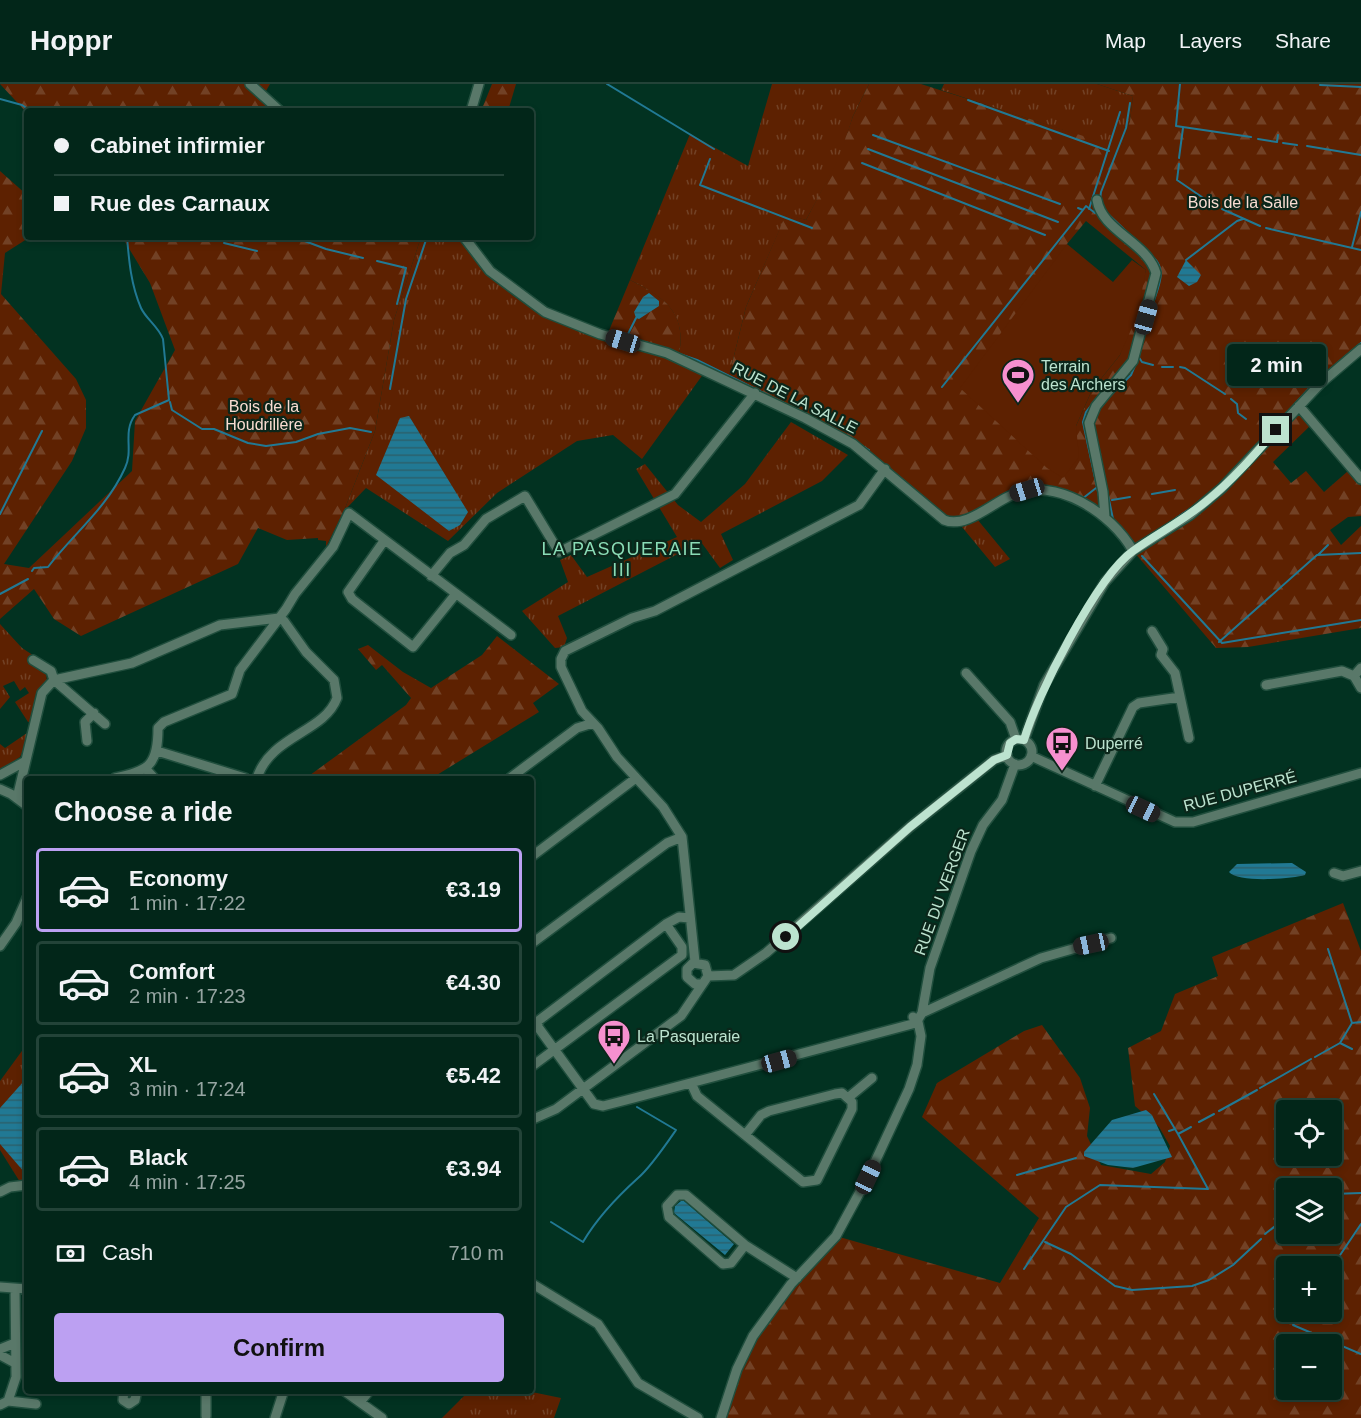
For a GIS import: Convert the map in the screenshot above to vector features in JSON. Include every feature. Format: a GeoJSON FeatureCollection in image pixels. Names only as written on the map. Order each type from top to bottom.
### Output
{"type":"FeatureCollection","features":[{"type":"Feature","properties":{"kind":"street"},"geometry":{"type":"LineString","coordinates":[[250,84],[277,108]]}},
{"type":"Feature","properties":{"kind":"street"},"geometry":{"type":"LineString","coordinates":[[472,108],[478,84]]}},
{"type":"Feature","properties":{"kind":"street"},"geometry":{"type":"LineString","coordinates":[[1097,200],[1102,212],[1148,258],[1156,273],[1133,361],[1096,406],[1089,423],[1103,492],[1105,518]]}},
{"type":"Feature","properties":{"kind":"street","name":"RUE DE LA SALLE"},"geometry":{"type":"LineString","coordinates":[[466,240],[490,271],[546,312],[600,334],[667,353],[755,393],[853,444],[921,502],[950,522],[962,521],[1012,495],[1027,490],[1046,490],[1066,496],[1105,518],[1133,551]]}},
{"type":"Feature","properties":{"kind":"street"},"geometry":{"type":"LineString","coordinates":[[966,674],[1010,722],[1020,740],[1031,748],[1031,756],[1023,764],[1015,764],[1007,755],[1008,746],[1020,740],[1044,685],[1105,582],[1133,551],[1182,520],[1216,494],[1299,406],[1361,349]]}},
{"type":"Feature","properties":{"kind":"street"},"geometry":{"type":"LineString","coordinates":[[431,576],[450,553],[464,545],[486,519],[525,496],[559,552],[675,494],[755,393]]}},
{"type":"Feature","properties":{"kind":"street"},"geometry":{"type":"LineString","coordinates":[[1299,406],[1361,479]]}},
{"type":"Feature","properties":{"kind":"street"},"geometry":{"type":"LineString","coordinates":[[695,962],[682,837],[663,807],[636,778],[585,715],[561,667],[561,659],[566,651],[632,618],[655,611],[859,505],[885,469]]}},
{"type":"Feature","properties":{"kind":"street"},"geometry":{"type":"LineString","coordinates":[[133,776],[145,768],[157,751],[158,728],[164,722],[232,694],[240,670],[295,594],[333,548],[349,513],[454,594],[511,634]]}},
{"type":"Feature","properties":{"kind":"street"},"geometry":{"type":"LineString","coordinates":[[384,541],[348,592],[352,599],[413,647],[454,594]]}},
{"type":"Feature","properties":{"kind":"street"},"geometry":{"type":"LineString","coordinates":[[17,798],[42,693],[54,680],[140,660],[220,625],[279,618],[284,621],[306,652],[334,680],[337,698],[328,711],[269,754],[258,776]]}},
{"type":"Feature","properties":{"kind":"street"},"geometry":{"type":"LineString","coordinates":[[1152,631],[1163,649],[1161,655],[1175,674],[1189,738]]}},
{"type":"Feature","properties":{"kind":"street"},"geometry":{"type":"LineString","coordinates":[[33,660],[51,671],[54,680],[105,724]]}},
{"type":"Feature","properties":{"kind":"street"},"geometry":{"type":"LineString","coordinates":[[1354,676],[1361,668]]}},
{"type":"Feature","properties":{"kind":"street"},"geometry":{"type":"LineString","coordinates":[[1266,685],[1342,671],[1354,676],[1361,688]]}},
{"type":"Feature","properties":{"kind":"street"},"geometry":{"type":"LineString","coordinates":[[1095,786],[1133,707],[1139,703],[1180,697]]}},
{"type":"Feature","properties":{"kind":"street"},"geometry":{"type":"LineString","coordinates":[[87,741],[85,722],[94,713]]}},
{"type":"Feature","properties":{"kind":"street"},"geometry":{"type":"LineString","coordinates":[[578,728],[585,715]]}},
{"type":"Feature","properties":{"kind":"street"},"geometry":{"type":"LineString","coordinates":[[513,776],[578,728],[593,723]]}},
{"type":"Feature","properties":{"kind":"street"},"geometry":{"type":"LineString","coordinates":[[157,751],[238,776]]}},
{"type":"Feature","properties":{"kind":"street"},"geometry":{"type":"LineString","coordinates":[[692,983],[741,972],[786,937],[910,827],[994,760],[1007,755]]}},
{"type":"Feature","properties":{"kind":"street","name":"RUE DUPERRÉ"},"geometry":{"type":"LineString","coordinates":[[1031,756],[1164,819],[1185,823],[1361,773]]}},
{"type":"Feature","properties":{"kind":"street"},"geometry":{"type":"LineString","coordinates":[[0,775],[24,762]]}},
{"type":"Feature","properties":{"kind":"street","name":"RUE DU VERGER"},"geometry":{"type":"LineString","coordinates":[[721,1418],[731,1386],[753,1336],[797,1278],[844,1224],[909,1089],[920,1053],[919,1014],[930,968],[970,851],[983,825],[1002,800],[1015,764]]}},
{"type":"Feature","properties":{"kind":"street"},"geometry":{"type":"LineString","coordinates":[[145,768],[152,776]]}},
{"type":"Feature","properties":{"kind":"street"},"geometry":{"type":"LineString","coordinates":[[534,855],[636,778]]}},
{"type":"Feature","properties":{"kind":"street"},"geometry":{"type":"LineString","coordinates":[[0,789],[24,804]]}},
{"type":"Feature","properties":{"kind":"street"},"geometry":{"type":"LineString","coordinates":[[534,942],[668,843],[682,837]]}},
{"type":"Feature","properties":{"kind":"street"},"geometry":{"type":"LineString","coordinates":[[1334,873],[1343,876],[1361,870]]}},
{"type":"Feature","properties":{"kind":"street"},"geometry":{"type":"LineString","coordinates":[[0,946],[16,923],[24,905]]}},
{"type":"Feature","properties":{"kind":"street"},"geometry":{"type":"LineString","coordinates":[[689,918],[679,917],[666,924],[540,1018],[538,1027],[592,1102],[603,1106],[897,1029],[936,1005],[1041,958],[1111,938]]}},
{"type":"Feature","properties":{"kind":"street"},"geometry":{"type":"LineString","coordinates":[[534,1065],[682,955],[682,947],[666,924]]}},
{"type":"Feature","properties":{"kind":"street"},"geometry":{"type":"LineString","coordinates":[[534,1119],[553,1112],[685,1012],[705,980],[706,966],[695,962]]}},
{"type":"Feature","properties":{"kind":"street"},"geometry":{"type":"LineString","coordinates":[[692,983],[687,977],[687,970],[695,962]]}},
{"type":"Feature","properties":{"kind":"street"},"geometry":{"type":"LineString","coordinates":[[685,1012],[692,983]]}},
{"type":"Feature","properties":{"kind":"street"},"geometry":{"type":"LineString","coordinates":[[849,1097],[854,1091],[870,1083],[872,1078]]}},
{"type":"Feature","properties":{"kind":"street"},"geometry":{"type":"LineString","coordinates":[[691,1083],[697,1096],[745,1135],[803,1182],[817,1180],[852,1109],[852,1102],[843,1093],[769,1111],[761,1115],[745,1135]]}},
{"type":"Feature","properties":{"kind":"street"},"geometry":{"type":"LineString","coordinates":[[0,1191],[24,1185]]}},
{"type":"Feature","properties":{"kind":"street"},"geometry":{"type":"LineString","coordinates":[[745,1245],[731,1263],[723,1264],[669,1217],[667,1206],[677,1195],[686,1195],[745,1245],[797,1278]]}},
{"type":"Feature","properties":{"kind":"street"},"geometry":{"type":"LineString","coordinates":[[534,1285],[598,1324],[638,1383],[698,1418]]}},
{"type":"Feature","properties":{"kind":"street"},"geometry":{"type":"LineString","coordinates":[[0,1287],[24,1289]]}},
{"type":"Feature","properties":{"kind":"street"},"geometry":{"type":"LineString","coordinates":[[15,1289],[16,1377],[4,1403],[36,1404]]}},
{"type":"Feature","properties":{"kind":"street"},"geometry":{"type":"LineString","coordinates":[[0,1349],[15,1343]]}},
{"type":"Feature","properties":{"kind":"street"},"geometry":{"type":"LineString","coordinates":[[0,1355],[15,1363]]}},
{"type":"Feature","properties":{"kind":"street"},"geometry":{"type":"LineString","coordinates":[[124,1394],[123,1400],[129,1404],[135,1400],[136,1394]]}},
{"type":"Feature","properties":{"kind":"street"},"geometry":{"type":"LineString","coordinates":[[206,1394],[206,1416]]}},
{"type":"Feature","properties":{"kind":"street"},"geometry":{"type":"LineString","coordinates":[[275,1418],[283,1394]]}},
{"type":"Feature","properties":{"kind":"street"},"geometry":{"type":"LineString","coordinates":[[349,1394],[382,1418]]}},
{"type":"Feature","properties":{"kind":"street"},"geometry":{"type":"LineString","coordinates":[[360,1402],[367,1394]]}},
{"type":"Feature","properties":{"kind":"green space"},"geometry":{"type":"Polygon","coordinates":[[[0,84],[270,84],[263,96],[271,108],[24,110],[0,84]]]}},
{"type":"Feature","properties":{"kind":"green space"},"geometry":{"type":"Polygon","coordinates":[[[492,84],[516,84],[509,108],[482,108],[492,84]]]}},
{"type":"Feature","properties":{"kind":"green space"},"geometry":{"type":"Polygon","coordinates":[[[772,84],[869,84],[853,116],[840,157],[806,220],[786,215],[746,307],[729,376],[679,354],[681,340],[676,317],[663,300],[630,280],[690,134],[748,166],[772,84]]]}},
{"type":"Feature","properties":{"kind":"green space","name":"Bois de la Salle"},"geometry":{"type":"Polygon","coordinates":[[[869,84],[921,84],[1121,148],[1130,121],[1133,96],[1097,84],[1361,84],[1361,349],[1299,406],[1313,423],[1273,462],[1291,483],[1306,471],[1324,492],[1348,471],[1361,486],[1361,516],[1348,517],[1330,530],[1341,545],[1361,526],[1361,628],[1248,647],[1216,648],[1105,518],[1074,499],[1027,490],[950,522],[861,444],[729,376],[746,307],[786,214],[806,220],[839,157],[853,116],[869,84]],[[1086,221],[1067,244],[1076,426],[1092,390],[1120,355],[1146,270],[1086,221]]]}},
{"type":"Feature","properties":{"kind":"green space"},"geometry":{"type":"Polygon","coordinates":[[[944,84],[1097,84],[1133,96],[1130,121],[1121,149],[941,90],[944,84]]]}},
{"type":"Feature","properties":{"kind":"green space","name":"Bois de la Houdrillère"},"geometry":{"type":"Polygon","coordinates":[[[0,171],[24,192],[25,240],[5,253],[1,294],[76,379],[86,400],[86,428],[72,461],[4,564],[29,568],[132,471],[135,421],[175,350],[150,283],[124,240],[420,240],[394,320],[375,431],[344,511],[326,547],[326,541],[318,540],[318,538],[287,540],[258,528],[238,564],[81,636],[54,619],[34,589],[0,619],[0,171]]]}},
{"type":"Feature","properties":{"kind":"green space"},"geometry":{"type":"Polygon","coordinates":[[[420,240],[461,240],[476,262],[512,295],[557,322],[653,352],[704,373],[642,459],[613,435],[577,441],[497,493],[448,541],[366,488],[344,511],[375,431],[394,320],[420,240]]]}},
{"type":"Feature","properties":{"kind":"green space"},"geometry":{"type":"Polygon","coordinates":[[[1067,244],[1113,282],[1132,260],[1146,270],[1137,316],[1120,355],[1092,390],[1076,426],[1079,457],[1063,478],[1047,468],[960,388],[1067,244]]]}},
{"type":"Feature","properties":{"kind":"green space"},"geometry":{"type":"Polygon","coordinates":[[[630,280],[654,293],[671,308],[680,328],[679,354],[608,333],[630,280]]]}},
{"type":"Feature","properties":{"kind":"green space"},"geometry":{"type":"Polygon","coordinates":[[[791,422],[848,455],[822,481],[721,534],[733,560],[720,568],[701,542],[558,616],[567,638],[564,647],[555,648],[522,611],[568,582],[560,560],[571,555],[587,577],[677,537],[636,469],[645,464],[678,505],[701,522],[745,484],[791,422]]]}},
{"type":"Feature","properties":{"kind":"green space"},"geometry":{"type":"Polygon","coordinates":[[[977,519],[1010,559],[995,567],[962,527],[977,519]]]}},
{"type":"Feature","properties":{"kind":"green space"},"geometry":{"type":"Polygon","coordinates":[[[0,624],[22,648],[45,663],[47,682],[32,721],[28,722],[15,702],[29,693],[25,687],[20,691],[14,681],[3,686],[10,697],[0,709],[0,624]]]}},
{"type":"Feature","properties":{"kind":"green space"},"geometry":{"type":"Polygon","coordinates":[[[497,636],[559,684],[533,703],[539,712],[435,776],[309,776],[406,705],[411,698],[382,665],[376,670],[358,649],[368,645],[403,672],[431,688],[482,655],[497,636]]]}},
{"type":"Feature","properties":{"kind":"green space"},"geometry":{"type":"Polygon","coordinates":[[[27,733],[30,735],[20,757],[0,770],[0,744],[5,748],[27,733]]]}},
{"type":"Feature","properties":{"kind":"green space"},"geometry":{"type":"Polygon","coordinates":[[[1343,903],[1361,951],[1361,1418],[721,1418],[753,1336],[836,1236],[1000,1283],[1039,1218],[922,1117],[937,1083],[1024,1031],[1042,1025],[1080,1078],[1090,1108],[1087,1136],[1101,1165],[1151,1174],[1165,1162],[1170,1146],[1159,1127],[1135,1106],[1128,1048],[1161,1031],[1175,994],[1218,976],[1212,957],[1343,903]]]}},
{"type":"Feature","properties":{"kind":"green space"},"geometry":{"type":"Polygon","coordinates":[[[24,1048],[24,1181],[20,1182],[0,1150],[0,1081],[24,1048]]]}},
{"type":"Feature","properties":{"kind":"green space"},"geometry":{"type":"Polygon","coordinates":[[[534,1392],[561,1398],[554,1418],[442,1418],[464,1396],[456,1394],[534,1392]]]}},
{"type":"Feature","properties":{"kind":"water"},"geometry":{"type":"Polygon","coordinates":[[[1186,260],[1201,275],[1197,282],[1189,286],[1177,277],[1186,260]]]}},
{"type":"Feature","properties":{"kind":"water"},"geometry":{"type":"Polygon","coordinates":[[[649,293],[659,301],[659,306],[639,319],[636,318],[634,312],[643,297],[649,293]]]}},
{"type":"Feature","properties":{"kind":"water"},"geometry":{"type":"Polygon","coordinates":[[[409,416],[468,512],[460,525],[449,531],[376,475],[400,418],[409,416]]]}},
{"type":"Feature","properties":{"kind":"water"},"geometry":{"type":"Polygon","coordinates":[[[1292,863],[1306,872],[1305,875],[1277,879],[1253,879],[1242,878],[1229,872],[1237,864],[1292,863]]]}},
{"type":"Feature","properties":{"kind":"water"},"geometry":{"type":"Polygon","coordinates":[[[24,1081],[24,1172],[0,1144],[0,1108],[24,1081]]]}},
{"type":"Feature","properties":{"kind":"water"},"geometry":{"type":"Polygon","coordinates":[[[1146,1110],[1152,1115],[1172,1157],[1133,1168],[1108,1165],[1084,1156],[1084,1152],[1112,1120],[1146,1110]]]}},
{"type":"Feature","properties":{"kind":"water"},"geometry":{"type":"Polygon","coordinates":[[[684,1201],[734,1244],[725,1255],[674,1213],[675,1206],[684,1201]]]}},
{"type":"Feature","properties":{"kind":"waterway"},"geometry":{"type":"LineString","coordinates":[[607,84],[714,149]]}},
{"type":"Feature","properties":{"kind":"waterway"},"geometry":{"type":"LineString","coordinates":[[1180,84],[1176,126],[1251,137]]}},
{"type":"Feature","properties":{"kind":"waterway"},"geometry":{"type":"LineString","coordinates":[[1320,85],[1361,87]]}},
{"type":"Feature","properties":{"kind":"waterway"},"geometry":{"type":"LineString","coordinates":[[0,99],[26,108]]}},
{"type":"Feature","properties":{"kind":"waterway"},"geometry":{"type":"LineString","coordinates":[[968,100],[1109,151]]}},
{"type":"Feature","properties":{"kind":"waterway"},"geometry":{"type":"LineString","coordinates":[[1100,199],[1126,128],[1130,103]]}},
{"type":"Feature","properties":{"kind":"waterway"},"geometry":{"type":"LineString","coordinates":[[1089,209],[1120,112]]}},
{"type":"Feature","properties":{"kind":"waterway"},"geometry":{"type":"LineString","coordinates":[[1179,158],[1183,128]]}},
{"type":"Feature","properties":{"kind":"waterway"},"geometry":{"type":"LineString","coordinates":[[873,135],[1060,204]]}},
{"type":"Feature","properties":{"kind":"waterway"},"geometry":{"type":"LineString","coordinates":[[1258,139],[1277,142],[1278,135]]}},
{"type":"Feature","properties":{"kind":"waterway"},"geometry":{"type":"LineString","coordinates":[[1283,143],[1297,145]]}},
{"type":"Feature","properties":{"kind":"waterway"},"geometry":{"type":"LineString","coordinates":[[1307,146],[1361,155]]}},
{"type":"Feature","properties":{"kind":"waterway"},"geometry":{"type":"LineString","coordinates":[[868,149],[1058,222]]}},
{"type":"Feature","properties":{"kind":"waterway"},"geometry":{"type":"LineString","coordinates":[[710,159],[700,185],[812,228]]}},
{"type":"Feature","properties":{"kind":"waterway"},"geometry":{"type":"LineString","coordinates":[[862,163],[1045,235]]}},
{"type":"Feature","properties":{"kind":"waterway"},"geometry":{"type":"LineString","coordinates":[[1179,164],[1177,180],[1218,208]]}},
{"type":"Feature","properties":{"kind":"waterway"},"geometry":{"type":"LineString","coordinates":[[1083,210],[1086,206],[1095,213]]}},
{"type":"Feature","properties":{"kind":"waterway"},"geometry":{"type":"LineString","coordinates":[[942,387],[1083,210],[1078,208]]}},
{"type":"Feature","properties":{"kind":"waterway"},"geometry":{"type":"LineString","coordinates":[[1222,209],[1260,226]]}},
{"type":"Feature","properties":{"kind":"waterway"},"geometry":{"type":"LineString","coordinates":[[1352,247],[1361,212]]}},
{"type":"Feature","properties":{"kind":"waterway"},"geometry":{"type":"LineString","coordinates":[[1108,214],[1128,233]]}},
{"type":"Feature","properties":{"kind":"waterway"},"geometry":{"type":"LineString","coordinates":[[1186,260],[1237,221],[1243,219]]}},
{"type":"Feature","properties":{"kind":"waterway"},"geometry":{"type":"LineString","coordinates":[[1266,228],[1361,250]]}},
{"type":"Feature","properties":{"kind":"waterway"},"geometry":{"type":"LineString","coordinates":[[32,571],[34,568],[48,567],[109,496],[125,468],[129,454],[129,428],[135,415],[169,400],[163,339],[143,312],[135,291],[127,240]]}},
{"type":"Feature","properties":{"kind":"waterway"},"geometry":{"type":"LineString","coordinates":[[302,240],[326,249],[363,258]]}},
{"type":"Feature","properties":{"kind":"waterway"},"geometry":{"type":"LineString","coordinates":[[390,389],[406,299],[426,240]]}},
{"type":"Feature","properties":{"kind":"waterway"},"geometry":{"type":"LineString","coordinates":[[224,243],[257,251]]}},
{"type":"Feature","properties":{"kind":"waterway"},"geometry":{"type":"LineString","coordinates":[[1153,303],[1161,274],[1154,258]]}},
{"type":"Feature","properties":{"kind":"waterway"},"geometry":{"type":"LineString","coordinates":[[377,261],[406,268],[397,304]]}},
{"type":"Feature","properties":{"kind":"waterway"},"geometry":{"type":"LineString","coordinates":[[626,338],[636,318]]}},
{"type":"Feature","properties":{"kind":"waterway"},"geometry":{"type":"LineString","coordinates":[[645,342],[697,360],[804,413]]}},
{"type":"Feature","properties":{"kind":"waterway"},"geometry":{"type":"LineString","coordinates":[[1285,415],[1314,383],[1361,343]]}},
{"type":"Feature","properties":{"kind":"waterway"},"geometry":{"type":"LineString","coordinates":[[1138,356],[1142,362],[1153,365]]}},
{"type":"Feature","properties":{"kind":"waterway"},"geometry":{"type":"LineString","coordinates":[[1110,396],[1131,375],[1136,363]]}},
{"type":"Feature","properties":{"kind":"waterway"},"geometry":{"type":"LineString","coordinates":[[1162,367],[1173,367]]}},
{"type":"Feature","properties":{"kind":"waterway"},"geometry":{"type":"LineString","coordinates":[[1180,367],[1225,394]]}},
{"type":"Feature","properties":{"kind":"waterway"},"geometry":{"type":"LineString","coordinates":[[1231,399],[1237,404],[1238,413],[1246,419]]}},
{"type":"Feature","properties":{"kind":"waterway"},"geometry":{"type":"LineString","coordinates":[[170,402],[172,410],[202,429],[214,429],[248,443],[266,446],[296,442],[318,434],[350,428],[371,432]]}},
{"type":"Feature","properties":{"kind":"waterway"},"geometry":{"type":"LineString","coordinates":[[1093,403],[1086,412],[1083,422],[1100,501]]}},
{"type":"Feature","properties":{"kind":"waterway"},"geometry":{"type":"LineString","coordinates":[[809,415],[841,433]]}},
{"type":"Feature","properties":{"kind":"waterway"},"geometry":{"type":"LineString","coordinates":[[0,514],[42,431]]}},
{"type":"Feature","properties":{"kind":"waterway"},"geometry":{"type":"LineString","coordinates":[[856,442],[869,450]]}},
{"type":"Feature","properties":{"kind":"waterway"},"geometry":{"type":"LineString","coordinates":[[1082,499],[1096,488]]}},
{"type":"Feature","properties":{"kind":"waterway"},"geometry":{"type":"LineString","coordinates":[[1152,494],[1175,490]]}},
{"type":"Feature","properties":{"kind":"waterway"},"geometry":{"type":"LineString","coordinates":[[1108,495],[1113,519]]}},
{"type":"Feature","properties":{"kind":"waterway"},"geometry":{"type":"LineString","coordinates":[[1112,500],[1130,497]]}},
{"type":"Feature","properties":{"kind":"waterway"},"geometry":{"type":"LineString","coordinates":[[1176,518],[1194,506]]}},
{"type":"Feature","properties":{"kind":"waterway"},"geometry":{"type":"LineString","coordinates":[[1318,555],[1328,545]]}},
{"type":"Feature","properties":{"kind":"waterway"},"geometry":{"type":"LineString","coordinates":[[1219,642],[1317,555],[1361,553]]}},
{"type":"Feature","properties":{"kind":"waterway"},"geometry":{"type":"LineString","coordinates":[[1142,556],[1222,643],[1361,620]]}},
{"type":"Feature","properties":{"kind":"waterway"},"geometry":{"type":"LineString","coordinates":[[0,594],[28,579]]}},
{"type":"Feature","properties":{"kind":"waterway"},"geometry":{"type":"LineString","coordinates":[[1328,949],[1352,1023],[1340,1043]]}},
{"type":"Feature","properties":{"kind":"waterway"},"geometry":{"type":"LineString","coordinates":[[1352,1023],[1361,1022]]}},
{"type":"Feature","properties":{"kind":"waterway"},"geometry":{"type":"LineString","coordinates":[[1315,1057],[1340,1043],[1352,1049]]}},
{"type":"Feature","properties":{"kind":"waterway"},"geometry":{"type":"LineString","coordinates":[[1260,1088],[1311,1059]]}},
{"type":"Feature","properties":{"kind":"waterway"},"geometry":{"type":"LineString","coordinates":[[1219,1111],[1257,1090]]}},
{"type":"Feature","properties":{"kind":"waterway"},"geometry":{"type":"LineString","coordinates":[[1154,1094],[1175,1129]]}},
{"type":"Feature","properties":{"kind":"waterway"},"geometry":{"type":"LineString","coordinates":[[551,1222],[583,1242],[608,1208],[643,1174],[658,1155],[676,1130],[637,1107]]}},
{"type":"Feature","properties":{"kind":"waterway"},"geometry":{"type":"LineString","coordinates":[[1199,1122],[1214,1114]]}},
{"type":"Feature","properties":{"kind":"waterway"},"geometry":{"type":"LineString","coordinates":[[1169,1131],[1175,1129],[1178,1134],[1191,1127]]}},
{"type":"Feature","properties":{"kind":"waterway"},"geometry":{"type":"LineString","coordinates":[[1024,1269],[1066,1207],[1100,1185],[1208,1189],[1178,1134]]}},
{"type":"Feature","properties":{"kind":"waterway"},"geometry":{"type":"LineString","coordinates":[[1017,1175],[1076,1158]]}},
{"type":"Feature","properties":{"kind":"waterway"},"geometry":{"type":"LineString","coordinates":[[1342,1194],[1361,1193]]}},
{"type":"Feature","properties":{"kind":"waterway"},"geometry":{"type":"LineString","coordinates":[[1339,1256],[1361,1224]]}},
{"type":"Feature","properties":{"kind":"waterway"},"geometry":{"type":"LineString","coordinates":[[1265,1234],[1276,1226]]}},
{"type":"Feature","properties":{"kind":"waterway"},"geometry":{"type":"LineString","coordinates":[[1045,1242],[1071,1254],[1115,1286],[1132,1290],[1192,1286],[1209,1280],[1233,1265],[1261,1239]]}},
{"type":"Feature","properties":{"kind":"waterway"},"geometry":{"type":"LineString","coordinates":[[1295,1322],[1293,1325],[1361,1354]]}},
{"type":"Feature","properties":{"kind":"place","name":"Terrain des Archers"},"geometry":{"type":"Point","coordinates":[1018,404]}},
{"type":"Feature","properties":{"kind":"place","name":"Duperré"},"geometry":{"type":"Point","coordinates":[1062,772]}},
{"type":"Feature","properties":{"kind":"place","name":"La Pasqueraie"},"geometry":{"type":"Point","coordinates":[614,1065]}},
{"type":"Feature","properties":{"kind":"district","name":"LA PASQUERAIE III"},"geometry":{"type":"Point","coordinates":[622,559]}},
{"type":"Feature","properties":{"kind":"route"},"geometry":{"type":"LineString","coordinates":[[786,937],[910,827],[994,760],[1007,755],[1006,749],[1010,743],[1016,739],[1024,740],[1044,685],[1105,582],[1133,551],[1209,500],[1237,474],[1276,430]]}}]}
